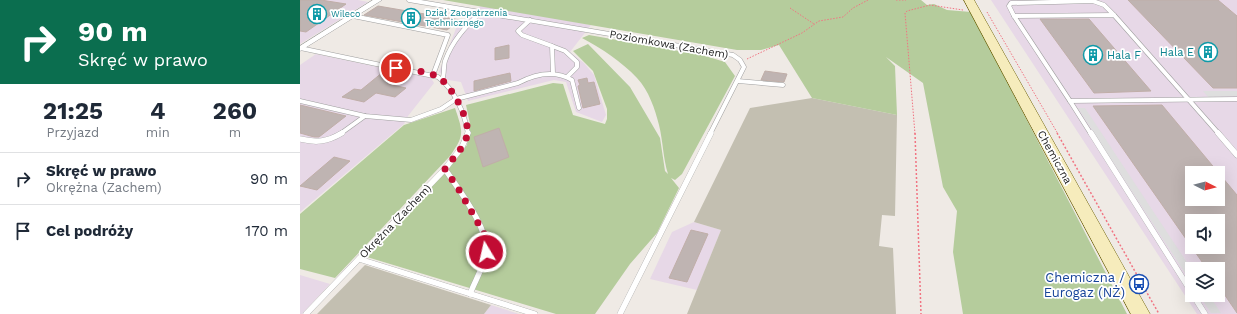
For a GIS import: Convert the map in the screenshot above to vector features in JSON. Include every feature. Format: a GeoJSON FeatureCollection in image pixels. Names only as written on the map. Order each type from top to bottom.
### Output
{"type":"FeatureCollection","features":[{"type":"Feature","properties":{"kind":"street"},"geometry":{"type":"LineString","coordinates":[[301,48],[378,0]]}},
{"type":"Feature","properties":{"kind":"street","name":"Chemiczna"},"geometry":{"type":"LineString","coordinates":[[977,7],[1141,314]]}},
{"type":"Feature","properties":{"kind":"lane","name":"Poziomkowa (Zachem)"},"geometry":{"type":"LineString","coordinates":[[409,0],[733,55],[743,62],[744,67],[738,81],[620,314]]}},
{"type":"Feature","properties":{"kind":"lane"},"geometry":{"type":"LineString","coordinates":[[1185,283],[1009,6],[1011,3],[1093,1],[1104,5],[1237,155]]}},
{"type":"Feature","properties":{"kind":"lane"},"geometry":{"type":"LineString","coordinates":[[442,80],[445,74],[444,64],[454,41],[464,28],[481,12]]}},
{"type":"Feature","properties":{"kind":"lane"},"geometry":{"type":"LineString","coordinates":[[1014,16],[1114,15]]}},
{"type":"Feature","properties":{"kind":"lane"},"geometry":{"type":"LineString","coordinates":[[353,16],[448,35],[433,75]]}},
{"type":"Feature","properties":{"kind":"lane"},"geometry":{"type":"LineString","coordinates":[[530,20],[518,31],[522,36],[565,51],[577,62],[577,67],[567,77]]}},
{"type":"Feature","properties":{"kind":"lane"},"geometry":{"type":"LineString","coordinates":[[552,46],[553,73]]}},
{"type":"Feature","properties":{"kind":"lane","name":"Okrężna (Zachem)"},"geometry":{"type":"LineString","coordinates":[[301,48],[433,75],[446,83],[456,99],[464,114],[468,134],[462,147],[445,169],[306,314]]}},
{"type":"Feature","properties":{"kind":"lane"},"geometry":{"type":"LineString","coordinates":[[300,101],[365,116],[411,120],[442,109],[456,99],[518,83],[528,78],[553,73],[572,80],[579,108]]}},
{"type":"Feature","properties":{"kind":"lane"},"geometry":{"type":"LineString","coordinates":[[738,81],[783,85]]}},
{"type":"Feature","properties":{"kind":"lane"},"geometry":{"type":"LineString","coordinates":[[1070,101],[1237,99]]}},
{"type":"Feature","properties":{"kind":"lane"},"geometry":{"type":"LineString","coordinates":[[300,139],[315,142],[328,140],[340,135],[365,116]]}},
{"type":"Feature","properties":{"kind":"lane"},"geometry":{"type":"LineString","coordinates":[[445,169],[458,188],[486,237],[486,252],[470,294]]}},
{"type":"Feature","properties":{"kind":"lane"},"geometry":{"type":"LineString","coordinates":[[359,259],[535,314]]}},
{"type":"Feature","properties":{"kind":"lane"},"geometry":{"type":"LineString","coordinates":[[1197,302],[1205,314]]}},
{"type":"Feature","properties":{"kind":"path"},"geometry":{"type":"LineString","coordinates":[[743,62],[802,33],[819,21],[843,16],[853,8],[868,0]]}},
{"type":"Feature","properties":{"kind":"path"},"geometry":{"type":"LineString","coordinates":[[896,0],[906,0]]}},
{"type":"Feature","properties":{"kind":"path"},"geometry":{"type":"LineString","coordinates":[[921,314],[915,119],[905,13],[907,11],[930,5],[960,10],[977,7],[1112,228],[1159,314]]}},
{"type":"Feature","properties":{"kind":"path"},"geometry":{"type":"LineString","coordinates":[[790,8],[814,24]]}},
{"type":"Feature","properties":{"kind":"shaded area"},"geometry":{"type":"Polygon","coordinates":[[[300,0],[358,0],[368,2],[300,44],[300,0]]]}},
{"type":"Feature","properties":{"kind":"shaded area"},"geometry":{"type":"Polygon","coordinates":[[[991,0],[1237,0],[1237,314],[1197,314],[1189,302],[1225,302],[1225,262],[1185,262],[1185,296],[991,0]]]}},
{"type":"Feature","properties":{"kind":"shaded area"},"geometry":{"type":"Polygon","coordinates":[[[483,4],[591,25],[570,52],[584,63],[594,75],[606,115],[602,122],[576,112],[566,82],[554,80],[468,101],[461,82],[448,80],[439,72],[457,26],[483,4]]]}},
{"type":"Feature","properties":{"kind":"shaded area"},"geometry":{"type":"Polygon","coordinates":[[[316,54],[431,78],[434,83],[408,116],[404,124],[300,212],[300,65],[316,54]]]}},
{"type":"Feature","properties":{"kind":"shaded area"},"geometry":{"type":"Polygon","coordinates":[[[1203,91],[1237,91],[1237,96],[1208,97],[1203,91]]]}},
{"type":"Feature","properties":{"kind":"shaded area"},"geometry":{"type":"Polygon","coordinates":[[[812,98],[897,115],[895,216],[882,215],[879,246],[893,248],[896,314],[687,314],[721,230],[694,222],[750,108],[812,98]]]}},
{"type":"Feature","properties":{"kind":"shaded area"},"geometry":{"type":"Polygon","coordinates":[[[1078,108],[1085,108],[1187,262],[1185,262],[1185,273],[1078,108]]]}},
{"type":"Feature","properties":{"kind":"shaded area"},"geometry":{"type":"Polygon","coordinates":[[[694,222],[721,230],[697,290],[650,279],[672,232],[694,222]]]}},
{"type":"Feature","properties":{"kind":"shaded area"},"geometry":{"type":"Polygon","coordinates":[[[365,265],[491,305],[484,314],[317,314],[365,265]]]}},
{"type":"Feature","properties":{"kind":"shaded area"},"geometry":{"type":"Polygon","coordinates":[[[300,275],[330,284],[302,314],[300,314],[300,275]]]}},
{"type":"Feature","properties":{"kind":"shaded area"},"geometry":{"type":"Polygon","coordinates":[[[1204,302],[1214,302],[1221,313],[1211,313],[1204,302]]]}},
{"type":"Feature","properties":{"kind":"shaded area"},"geometry":{"type":"Polygon","coordinates":[[[491,305],[519,314],[484,314],[491,305]]]}},
{"type":"Feature","properties":{"kind":"green space"},"geometry":{"type":"Polygon","coordinates":[[[443,0],[921,0],[927,5],[934,4],[947,10],[971,12],[1127,314],[963,314],[953,252],[957,211],[943,187],[923,83],[886,57],[895,66],[897,115],[812,98],[779,45],[761,50],[737,50],[443,0]]]}},
{"type":"Feature","properties":{"kind":"green space"},"geometry":{"type":"Polygon","coordinates":[[[589,35],[702,55],[725,62],[735,76],[682,174],[675,180],[671,178],[679,188],[657,233],[630,264],[595,314],[556,314],[367,257],[467,145],[470,124],[466,105],[553,83],[563,84],[573,115],[605,124],[607,119],[607,109],[593,71],[573,51],[588,44],[630,87],[660,138],[665,171],[668,174],[657,119],[651,100],[645,89],[637,78],[618,61],[582,38],[589,35]]]}},
{"type":"Feature","properties":{"kind":"green space"},"geometry":{"type":"Polygon","coordinates":[[[455,108],[460,123],[461,133],[458,143],[450,156],[335,278],[300,269],[300,214],[404,125],[455,108]]]}},
{"type":"Feature","properties":{"kind":"building","name":"Wileco"},"geometry":{"type":"Polygon","coordinates":[[[300,0],[321,0],[346,4],[306,32],[300,31],[300,0]]]}},
{"type":"Feature","properties":{"kind":"building","name":"Hala E"},"geometry":{"type":"Polygon","coordinates":[[[1128,0],[1218,0],[1237,16],[1237,88],[1213,88],[1128,0]]]}},
{"type":"Feature","properties":{"kind":"building","name":"Dział Zaopatrzenia Technicznego"},"geometry":{"type":"Polygon","coordinates":[[[378,6],[460,20],[447,30],[364,15],[378,6]]]}},
{"type":"Feature","properties":{"kind":"building","name":"Hala F"},"geometry":{"type":"Polygon","coordinates":[[[1040,19],[1089,19],[1151,91],[1094,93],[1040,19]]]}},
{"type":"Feature","properties":{"kind":"building"},"geometry":{"type":"Polygon","coordinates":[[[509,45],[509,58],[495,60],[495,48],[509,45]]]}},
{"type":"Feature","properties":{"kind":"building"},"geometry":{"type":"Polygon","coordinates":[[[765,71],[787,74],[784,82],[761,80],[765,71]]]}},
{"type":"Feature","properties":{"kind":"building"},"geometry":{"type":"Polygon","coordinates":[[[383,72],[398,75],[387,84],[406,88],[395,97],[376,93],[364,102],[342,97],[354,89],[361,90],[383,72]]]}},
{"type":"Feature","properties":{"kind":"building"},"geometry":{"type":"Polygon","coordinates":[[[510,73],[511,81],[474,91],[474,81],[510,73]]]}},
{"type":"Feature","properties":{"kind":"building"},"geometry":{"type":"Polygon","coordinates":[[[587,78],[588,83],[594,82],[600,104],[583,108],[578,80],[587,78]]]}},
{"type":"Feature","properties":{"kind":"building"},"geometry":{"type":"Polygon","coordinates":[[[300,105],[346,116],[319,137],[314,137],[300,133],[300,105]]]}},
{"type":"Feature","properties":{"kind":"building"},"geometry":{"type":"Polygon","coordinates":[[[1162,105],[1213,166],[1185,166],[1185,206],[1225,206],[1225,181],[1237,195],[1237,313],[1225,295],[1225,262],[1202,262],[1197,254],[1225,254],[1225,214],[1185,214],[1185,238],[1093,106],[1162,105]]]}},
{"type":"Feature","properties":{"kind":"building"},"geometry":{"type":"Polygon","coordinates":[[[499,128],[509,157],[483,167],[474,137],[499,128]]]}},
{"type":"Feature","properties":{"kind":"building"},"geometry":{"type":"Polygon","coordinates":[[[334,157],[350,161],[317,190],[300,186],[334,157]]]}},
{"type":"Feature","properties":{"kind":"building"},"geometry":{"type":"Polygon","coordinates":[[[691,230],[708,234],[687,282],[669,278],[691,230]]]}},
{"type":"Feature","properties":{"kind":"place","name":"Wileco"},"geometry":{"type":"Point","coordinates":[317,14]}},
{"type":"Feature","properties":{"kind":"place","name":"Dział Zaopatrzenia Technicznego"},"geometry":{"type":"Point","coordinates":[411,18]}},
{"type":"Feature","properties":{"kind":"place","name":"Hala E"},"geometry":{"type":"Point","coordinates":[1208,52]}},
{"type":"Feature","properties":{"kind":"place","name":"Hala F"},"geometry":{"type":"Point","coordinates":[1093,55]}},
{"type":"Feature","properties":{"kind":"place","name":"Chemiczna / Eurogaz (NŻ)"},"geometry":{"type":"Point","coordinates":[1139,284]}},
{"type":"Feature","properties":{"kind":"route"},"geometry":{"type":"LineString","coordinates":[[396,68],[431,74],[438,77],[446,83],[464,114],[468,134],[462,147],[445,169],[458,188],[486,237],[486,252]]}}]}
